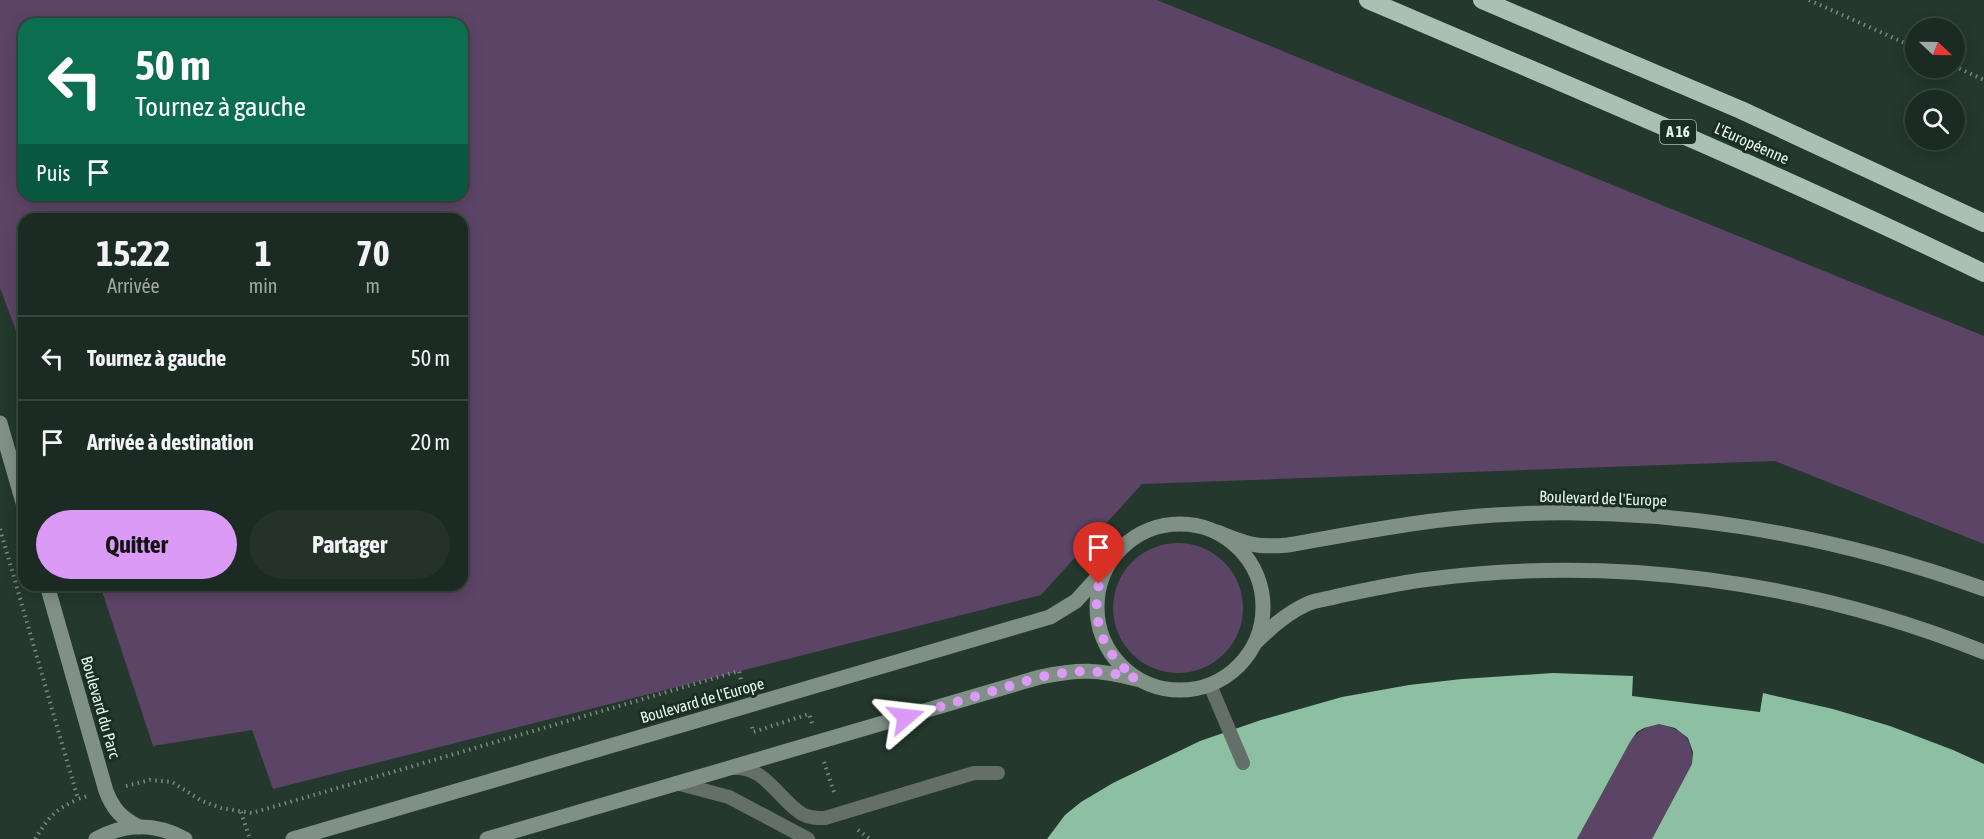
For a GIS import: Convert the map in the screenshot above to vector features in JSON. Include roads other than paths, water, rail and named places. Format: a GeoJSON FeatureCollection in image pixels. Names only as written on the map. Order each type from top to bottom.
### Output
{"type":"FeatureCollection","features":[{"type":"Feature","properties":{"kind":"highway","name":"L'Européenne"},"geometry":{"type":"LineString","coordinates":[[1368,0],[1750,163],[1984,273]]}},
{"type":"Feature","properties":{"kind":"highway","name":"L'Européenne"},"geometry":{"type":"LineString","coordinates":[[1482,0],[1769,123],[1984,223]]}},
{"type":"Feature","properties":{"kind":"main road"},"geometry":{"type":"LineString","coordinates":[[0,423],[18,485]]}},
{"type":"Feature","properties":{"kind":"main road","name":"Boulevard de l'Europe"},"geometry":{"type":"LineString","coordinates":[[1217,532],[1244,543],[1264,547],[1440,520],[1494,515],[1550,513],[1636,515],[1712,523],[1794,536],[1917,566],[1984,590]]}},
{"type":"Feature","properties":{"kind":"main road"},"geometry":{"type":"LineString","coordinates":[[1256,642],[1263,617],[1262,591],[1258,579],[1246,556],[1217,532],[1189,524],[1160,525],[1134,537],[1105,569],[1096,599],[1099,630],[1113,658],[1136,678],[1165,690],[1180,691],[1210,685],[1222,679],[1242,663],[1256,642],[1280,620],[1309,603],[1405,582],[1509,570],[1598,570],[1694,578],[1799,595],[1904,623],[1984,652]]}},
{"type":"Feature","properties":{"kind":"main road","name":"Boulevard de l'Europe"},"geometry":{"type":"LineString","coordinates":[[293,839],[1050,617],[1076,601],[1105,569]]}},
{"type":"Feature","properties":{"kind":"main road","name":"Boulevard du Parc"},"geometry":{"type":"LineString","coordinates":[[49,591],[106,790],[112,805],[120,815],[139,827]]}},
{"type":"Feature","properties":{"kind":"main road"},"geometry":{"type":"LineString","coordinates":[[487,839],[1040,677],[1082,670],[1105,671],[1136,678]]}},
{"type":"Feature","properties":{"kind":"main road"},"geometry":{"type":"LineString","coordinates":[[96,839],[114,831],[139,827],[164,830],[185,839]]}},
{"type":"Feature","properties":{"kind":"lane"},"geometry":{"type":"LineString","coordinates":[[1210,685],[1243,764]]}},
{"type":"Feature","properties":{"kind":"lane"},"geometry":{"type":"LineString","coordinates":[[727,768],[741,767],[752,771],[764,778],[802,813],[813,818],[825,818],[974,773],[998,773]]}},
{"type":"Feature","properties":{"kind":"lane"},"geometry":{"type":"LineString","coordinates":[[676,783],[729,797],[808,839]]}}]}
